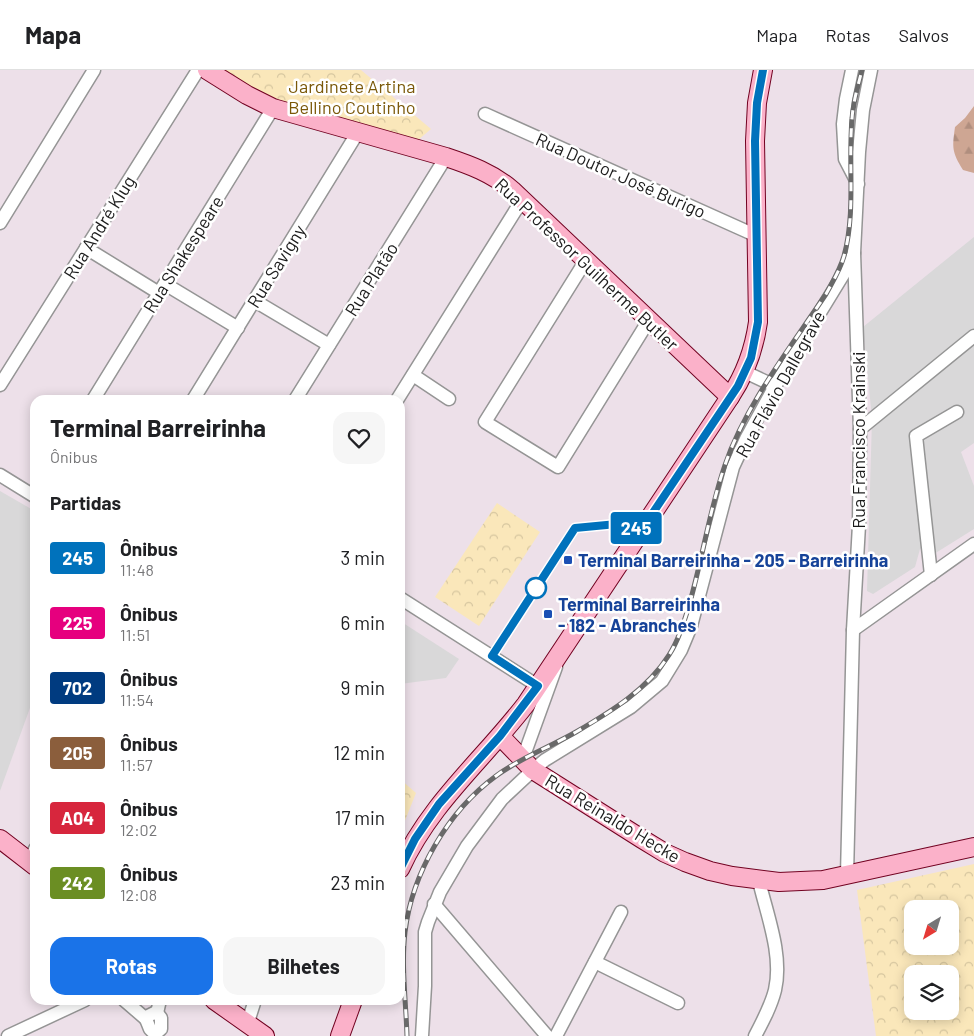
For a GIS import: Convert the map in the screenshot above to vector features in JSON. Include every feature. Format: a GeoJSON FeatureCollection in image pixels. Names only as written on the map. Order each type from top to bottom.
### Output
{"type":"FeatureCollection","features":[{"type":"Feature","properties":{"kind":"main road","name":"Rua Professor Guilherme Butler"},"geometry":{"type":"LineString","coordinates":[[208,70],[247,95],[273,108],[446,158],[474,167],[493,176],[522,200],[730,397]]}},
{"type":"Feature","properties":{"kind":"main road"},"geometry":{"type":"LineString","coordinates":[[405,859],[415,839],[439,804],[500,736],[538,686],[745,372],[755,341],[758,322],[755,132],[757,103],[763,70]]}},
{"type":"Feature","properties":{"kind":"main road","name":"Rua Reinaldo Hecke"},"geometry":{"type":"LineString","coordinates":[[500,736],[528,766],[665,852],[710,871],[760,881],[801,882],[847,875],[974,847]]}},
{"type":"Feature","properties":{"kind":"main road"},"geometry":{"type":"LineString","coordinates":[[0,839],[30,857]]}},
{"type":"Feature","properties":{"kind":"main road"},"geometry":{"type":"LineString","coordinates":[[220,1005],[252,1030],[265,1036]]}},
{"type":"Feature","properties":{"kind":"main road"},"geometry":{"type":"LineString","coordinates":[[340,1036],[351,1005]]}},
{"type":"Feature","properties":{"kind":"street"},"geometry":{"type":"LineString","coordinates":[[0,223],[94,70]]}},
{"type":"Feature","properties":{"kind":"street","name":"Rua André Klug"},"geometry":{"type":"LineString","coordinates":[[0,385],[198,70]]}},
{"type":"Feature","properties":{"kind":"street"},"geometry":{"type":"LineString","coordinates":[[852,70],[843,124],[845,159],[858,184]]}},
{"type":"Feature","properties":{"kind":"street"},"geometry":{"type":"LineString","coordinates":[[858,184],[863,110],[871,70]]}},
{"type":"Feature","properties":{"kind":"street","name":"Rua Shakespeare"},"geometry":{"type":"LineString","coordinates":[[96,395],[273,108]]}},
{"type":"Feature","properties":{"kind":"street","name":"Rua Doutor José Burigo"},"geometry":{"type":"LineString","coordinates":[[485,114],[756,236]]}},
{"type":"Feature","properties":{"kind":"street","name":"Rua Savigny"},"geometry":{"type":"LineString","coordinates":[[196,395],[358,132]]}},
{"type":"Feature","properties":{"kind":"street","name":"Rua Platão"},"geometry":{"type":"LineString","coordinates":[[298,395],[446,158]]}},
{"type":"Feature","properties":{"kind":"street","name":"Rua Francisco Krainski"},"geometry":{"type":"LineString","coordinates":[[847,875],[853,630],[859,532],[860,429],[854,253],[858,184]]}},
{"type":"Feature","properties":{"kind":"street"},"geometry":{"type":"LineString","coordinates":[[400,395],[522,200]]}},
{"type":"Feature","properties":{"kind":"street"},"geometry":{"type":"LineString","coordinates":[[86,248],[238,328]]}},
{"type":"Feature","properties":{"kind":"street","name":"Rua Flávio Dallegrave"},"geometry":{"type":"LineString","coordinates":[[422,1036],[425,986],[425,932],[434,904],[457,863],[491,813],[514,787],[528,766],[545,760],[631,707],[662,681],[672,667],[691,626],[733,468],[746,439],[775,386],[849,265],[854,253]]}},
{"type":"Feature","properties":{"kind":"street"},"geometry":{"type":"LineString","coordinates":[[586,260],[485,422],[558,467],[649,320]]}},
{"type":"Feature","properties":{"kind":"street"},"geometry":{"type":"LineString","coordinates":[[255,301],[329,345]]}},
{"type":"Feature","properties":{"kind":"street"},"geometry":{"type":"LineString","coordinates":[[860,429],[974,336]]}},
{"type":"Feature","properties":{"kind":"street"},"geometry":{"type":"LineString","coordinates":[[745,372],[775,386]]}},
{"type":"Feature","properties":{"kind":"street"},"geometry":{"type":"LineString","coordinates":[[413,375],[449,399]]}},
{"type":"Feature","properties":{"kind":"street"},"geometry":{"type":"LineString","coordinates":[[931,575],[916,436],[957,412]]}},
{"type":"Feature","properties":{"kind":"street"},"geometry":{"type":"LineString","coordinates":[[0,475],[30,492]]}},
{"type":"Feature","properties":{"kind":"street"},"geometry":{"type":"LineString","coordinates":[[853,630],[974,544]]}},
{"type":"Feature","properties":{"kind":"street"},"geometry":{"type":"LineString","coordinates":[[405,601],[538,686]]}},
{"type":"Feature","properties":{"kind":"street"},"geometry":{"type":"LineString","coordinates":[[528,766],[563,648]]}},
{"type":"Feature","properties":{"kind":"street"},"geometry":{"type":"LineString","coordinates":[[755,1036],[769,1007],[775,990],[777,974],[774,944],[760,881]]}},
{"type":"Feature","properties":{"kind":"street"},"geometry":{"type":"LineString","coordinates":[[434,904],[547,1036]]}},
{"type":"Feature","properties":{"kind":"street"},"geometry":{"type":"LineString","coordinates":[[556,1036],[621,912]]}},
{"type":"Feature","properties":{"kind":"street"},"geometry":{"type":"LineString","coordinates":[[595,962],[678,1003]]}},
{"type":"Feature","properties":{"kind":"street"},"geometry":{"type":"LineString","coordinates":[[8,1036],[74,1005]]}},
{"type":"Feature","properties":{"kind":"street"},"geometry":{"type":"LineString","coordinates":[[133,1005],[152,1016]]}},
{"type":"Feature","properties":{"kind":"street"},"geometry":{"type":"LineString","coordinates":[[158,1005],[152,1016],[152,1032],[158,1035]]}},
{"type":"Feature","properties":{"kind":"street"},"geometry":{"type":"LineString","coordinates":[[252,1030],[254,1005]]}},
{"type":"Feature","properties":{"kind":"shaded area"},"geometry":{"type":"Polygon","coordinates":[[[974,237],[974,443],[961,452],[974,486],[974,529],[934,554],[928,545],[920,549],[915,567],[873,594],[867,591],[872,419],[863,327],[974,237]]]}},
{"type":"Feature","properties":{"kind":"shaded area"},"geometry":{"type":"Polygon","coordinates":[[[0,491],[30,508],[30,708],[0,791],[0,491]]]}},
{"type":"Feature","properties":{"kind":"shaded area"},"geometry":{"type":"Polygon","coordinates":[[[405,624],[459,659],[446,678],[405,683],[405,624]]]}},
{"type":"Feature","properties":{"kind":"green space","name":"Jardinete Artina Bellino Coutinho"},"geometry":{"type":"Polygon","coordinates":[[[219,70],[361,70],[431,129],[417,141],[273,100],[219,70]]]}},
{"type":"Feature","properties":{"kind":"green space"},"geometry":{"type":"Polygon","coordinates":[[[974,106],[974,173],[963,170],[953,145],[955,127],[974,106]]]}},
{"type":"Feature","properties":{"kind":"green space"},"geometry":{"type":"Polygon","coordinates":[[[497,503],[540,532],[479,626],[435,597],[497,503]]]}},
{"type":"Feature","properties":{"kind":"green space"},"geometry":{"type":"Polygon","coordinates":[[[405,783],[416,793],[405,820],[405,783]]]}},
{"type":"Feature","properties":{"kind":"green space"},"geometry":{"type":"Polygon","coordinates":[[[974,864],[974,1036],[876,1036],[857,890],[974,864]]]}},
{"type":"Feature","properties":{"kind":"railway"},"geometry":{"type":"LineString","coordinates":[[405,932],[415,888],[424,866],[448,825],[463,807],[496,776],[576,732],[627,699],[660,668],[675,644],[693,591],[719,482],[734,442],[770,376],[826,294],[844,256],[850,222],[853,113],[862,70]]}},
{"type":"Feature","properties":{"kind":"railway"},"geometry":{"type":"LineString","coordinates":[[405,1001],[407,1036]]}},
{"type":"Feature","properties":{"kind":"bus line","name":"245"},"geometry":{"type":"LineString","coordinates":[[405,859],[415,839],[439,804],[500,736],[538,686],[492,656],[575,528],[617,524],[642,529],[738,386],[745,372],[751,358],[758,322],[755,123],[763,70]]}},
{"type":"Feature","properties":{"kind":"place","name":"Terminal Barreirinha - 205 - Barreirinha"},"geometry":{"type":"Point","coordinates":[568,560]}},
{"type":"Feature","properties":{"kind":"place","name":"Terminal Barreirinha - 182 - Abranches"},"geometry":{"type":"Point","coordinates":[548,614]}}]}
